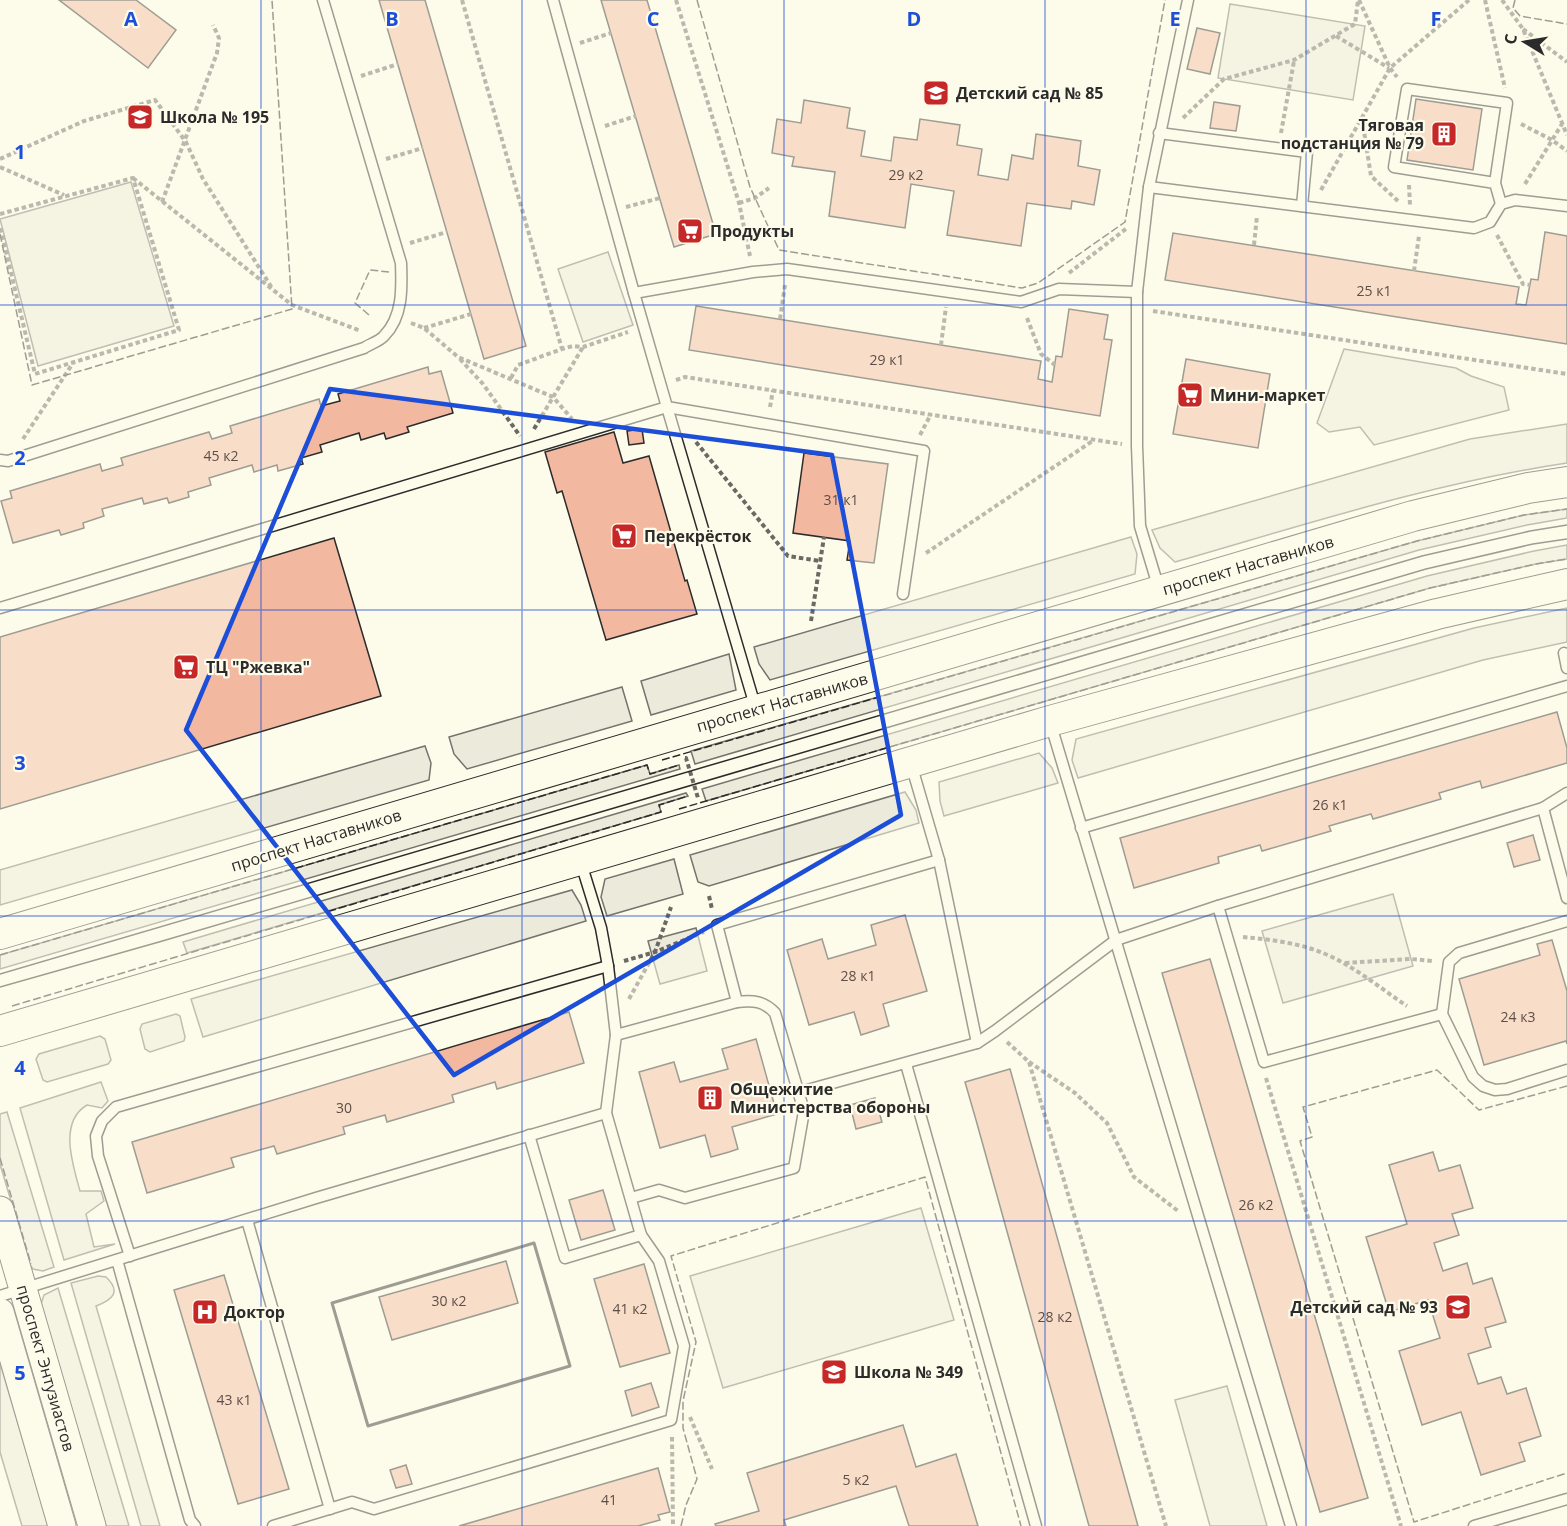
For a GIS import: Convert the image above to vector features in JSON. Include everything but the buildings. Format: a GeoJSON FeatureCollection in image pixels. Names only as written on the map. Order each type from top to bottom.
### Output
{"type":"FeatureCollection","features":[{"type":"Feature","properties":{"kind":"main road","name":"проспект Наставников"},"geometry":{"type":"LineString","coordinates":[[0,934],[1413,516],[1528,488],[1567,482]]}},
{"type":"Feature","properties":{"kind":"main road"},"geometry":{"type":"LineString","coordinates":[[0,1031],[1050,721],[1437,614],[1567,584]]}},
{"type":"Feature","properties":{"kind":"street","name":"проспект Энтузиастов"},"geometry":{"type":"LineString","coordinates":[[0,1210],[12,1293],[92,1526]]}},
{"type":"Feature","properties":{"kind":"street","name":"проспект Энтузиастов"},"geometry":{"type":"LineString","coordinates":[[0,1312],[62,1526]]}},
{"type":"Feature","properties":{"kind":"lane"},"geometry":{"type":"LineString","coordinates":[[0,460],[8,461],[364,348],[384,337],[396,316],[402,289],[402,263],[323,0]]}},
{"type":"Feature","properties":{"kind":"lane"},"geometry":{"type":"LineString","coordinates":[[553,0],[634,293],[756,709]]}},
{"type":"Feature","properties":{"kind":"lane"},"geometry":{"type":"LineString","coordinates":[[1160,591],[1140,525],[1137,446],[1137,292],[1149,187],[1188,0]]}},
{"type":"Feature","properties":{"kind":"lane"},"geometry":{"type":"LineString","coordinates":[[1495,183],[1394,167],[1407,89],[1507,103],[1495,183],[1502,204]]}},
{"type":"Feature","properties":{"kind":"lane"},"geometry":{"type":"LineString","coordinates":[[1160,133],[1307,152],[1302,206]]}},
{"type":"Feature","properties":{"kind":"lane"},"geometry":{"type":"LineString","coordinates":[[1149,187],[1474,228],[1490,222],[1502,204],[1515,200],[1567,206]]}},
{"type":"Feature","properties":{"kind":"lane"},"geometry":{"type":"LineString","coordinates":[[634,293],[753,272],[787,269],[1021,302],[1059,289],[1137,292]]}},
{"type":"Feature","properties":{"kind":"lane"},"geometry":{"type":"LineString","coordinates":[[0,608],[526,446],[667,407],[924,451],[903,594]]}},
{"type":"Feature","properties":{"kind":"lane"},"geometry":{"type":"LineString","coordinates":[[1564,652],[1567,668]]}},
{"type":"Feature","properties":{"kind":"lane"},"geometry":{"type":"LineString","coordinates":[[1081,828],[1567,686]]}},
{"type":"Feature","properties":{"kind":"lane"},"geometry":{"type":"LineString","coordinates":[[1050,721],[1291,1526]]}},
{"type":"Feature","properties":{"kind":"lane"},"geometry":{"type":"LineString","coordinates":[[911,762],[939,860],[977,1043]]}},
{"type":"Feature","properties":{"kind":"lane"},"geometry":{"type":"LineString","coordinates":[[800,1092],[977,1043],[1116,940],[1218,906],[1543,808],[1567,793]]}},
{"type":"Feature","properties":{"kind":"lane"},"geometry":{"type":"LineString","coordinates":[[1543,808],[1567,898]]}},
{"type":"Feature","properties":{"kind":"lane"},"geometry":{"type":"LineString","coordinates":[[273,1526],[352,1502],[374,1509],[671,1420],[684,1346],[659,1261],[642,1235],[606,1113],[616,1035],[601,928],[580,860]]}},
{"type":"Feature","properties":{"kind":"lane"},"geometry":{"type":"LineString","coordinates":[[737,1002],[717,925],[939,860]]}},
{"type":"Feature","properties":{"kind":"lane"},"geometry":{"type":"LineString","coordinates":[[1218,906],[1264,1062],[1442,1014]]}},
{"type":"Feature","properties":{"kind":"lane"},"geometry":{"type":"LineString","coordinates":[[1567,921],[1459,953],[1449,962],[1442,1014],[1473,1077],[1483,1086],[1495,1090],[1508,1089],[1567,1071]]}},
{"type":"Feature","properties":{"kind":"lane"},"geometry":{"type":"LineString","coordinates":[[130,1256],[98,1156],[96,1136],[102,1120],[116,1107],[608,966]]}},
{"type":"Feature","properties":{"kind":"lane"},"geometry":{"type":"LineString","coordinates":[[616,1035],[737,1002],[752,1000],[767,1004],[776,1013],[804,1111],[794,1168],[685,1198],[659,1190],[631,1198]]}},
{"type":"Feature","properties":{"kind":"lane"},"geometry":{"type":"LineString","coordinates":[[906,1064],[1036,1526]]}},
{"type":"Feature","properties":{"kind":"lane"},"geometry":{"type":"LineString","coordinates":[[12,1293],[606,1113]]}},
{"type":"Feature","properties":{"kind":"lane"},"geometry":{"type":"LineString","coordinates":[[529,1135],[565,1258],[642,1235]]}},
{"type":"Feature","properties":{"kind":"lane"},"geometry":{"type":"LineString","coordinates":[[247,1220],[330,1509]]}},
{"type":"Feature","properties":{"kind":"lane"},"geometry":{"type":"LineString","coordinates":[[117,1260],[190,1520],[195,1526]]}},
{"type":"Feature","properties":{"kind":"lane"},"geometry":{"type":"LineString","coordinates":[[1474,1526],[1567,1499]]}},
{"type":"Feature","properties":{"kind":"path"},"geometry":{"type":"LineString","coordinates":[[462,0],[562,349]]}},
{"type":"Feature","properties":{"kind":"path"},"geometry":{"type":"LineString","coordinates":[[676,0],[739,203],[753,272]]}},
{"type":"Feature","properties":{"kind":"path"},"geometry":{"type":"LineString","coordinates":[[1160,133],[1179,122],[1224,79],[1294,60],[1355,24],[1359,0]]}},
{"type":"Feature","properties":{"kind":"path"},"geometry":{"type":"LineString","coordinates":[[1359,0],[1390,68],[1407,89]]}},
{"type":"Feature","properties":{"kind":"path"},"geometry":{"type":"LineString","coordinates":[[1302,206],[1320,194],[1390,68],[1469,0]]}},
{"type":"Feature","properties":{"kind":"path"},"geometry":{"type":"LineString","coordinates":[[1485,0],[1507,103]]}},
{"type":"Feature","properties":{"kind":"path"},"geometry":{"type":"LineString","coordinates":[[1502,0],[1523,29],[1567,135]]}},
{"type":"Feature","properties":{"kind":"path"},"geometry":{"type":"LineString","coordinates":[[162,202],[217,53],[219,38],[213,25]]}},
{"type":"Feature","properties":{"kind":"path"},"geometry":{"type":"LineString","coordinates":[[1523,29],[1567,62]]}},
{"type":"Feature","properties":{"kind":"path"},"geometry":{"type":"LineString","coordinates":[[566,48],[611,33]]}},
{"type":"Feature","properties":{"kind":"path"},"geometry":{"type":"LineString","coordinates":[[1336,36],[1390,68]]}},
{"type":"Feature","properties":{"kind":"path"},"geometry":{"type":"LineString","coordinates":[[1278,148],[1294,60]]}},
{"type":"Feature","properties":{"kind":"path"},"geometry":{"type":"LineString","coordinates":[[347,80],[398,64]]}},
{"type":"Feature","properties":{"kind":"path"},"geometry":{"type":"LineString","coordinates":[[0,159],[84,121],[155,100],[186,142],[203,179],[272,288]]}},
{"type":"Feature","properties":{"kind":"path"},"geometry":{"type":"LineString","coordinates":[[589,131],[636,117]]}},
{"type":"Feature","properties":{"kind":"path"},"geometry":{"type":"LineString","coordinates":[[1504,117],[1552,140],[1567,151]]}},
{"type":"Feature","properties":{"kind":"path"},"geometry":{"type":"LineString","coordinates":[[1515,200],[1563,124]]}},
{"type":"Feature","properties":{"kind":"path"},"geometry":{"type":"LineString","coordinates":[[372,164],[423,148]]}},
{"type":"Feature","properties":{"kind":"path"},"geometry":{"type":"LineString","coordinates":[[0,167],[64,196]]}},
{"type":"Feature","properties":{"kind":"path"},"geometry":{"type":"LineString","coordinates":[[1408,170],[1415,221],[1414,271]]}},
{"type":"Feature","properties":{"kind":"path"},"geometry":{"type":"LineString","coordinates":[[133,178],[292,305],[384,337]]}},
{"type":"Feature","properties":{"kind":"path"},"geometry":{"type":"LineString","coordinates":[[0,214],[133,178]]}},
{"type":"Feature","properties":{"kind":"path"},"geometry":{"type":"LineString","coordinates":[[0,226],[34,374],[179,330],[133,178]]}},
{"type":"Feature","properties":{"kind":"path"},"geometry":{"type":"LineString","coordinates":[[739,203],[755,198],[769,188]]}},
{"type":"Feature","properties":{"kind":"path"},"geometry":{"type":"LineString","coordinates":[[611,211],[660,198]]}},
{"type":"Feature","properties":{"kind":"path"},"geometry":{"type":"LineString","coordinates":[[1254,245],[1259,201]]}},
{"type":"Feature","properties":{"kind":"path"},"geometry":{"type":"LineString","coordinates":[[1059,289],[1066,276],[1145,214]]}},
{"type":"Feature","properties":{"kind":"path"},"geometry":{"type":"LineString","coordinates":[[1490,222],[1523,284],[1530,285]]}},
{"type":"Feature","properties":{"kind":"path"},"geometry":{"type":"LineString","coordinates":[[397,247],[447,232]]}},
{"type":"Feature","properties":{"kind":"path"},"geometry":{"type":"LineString","coordinates":[[780,320],[787,269]]}},
{"type":"Feature","properties":{"kind":"path"},"geometry":{"type":"LineString","coordinates":[[941,345],[948,292]]}},
{"type":"Feature","properties":{"kind":"path"},"geometry":{"type":"LineString","coordinates":[[1021,302],[1041,354],[1055,365]]}},
{"type":"Feature","properties":{"kind":"path"},"geometry":{"type":"LineString","coordinates":[[1138,309],[1567,374]]}},
{"type":"Feature","properties":{"kind":"path"},"geometry":{"type":"LineString","coordinates":[[424,328],[471,314]]}},
{"type":"Feature","properties":{"kind":"path"},"geometry":{"type":"LineString","coordinates":[[396,316],[424,328],[458,357],[483,384],[526,446],[583,347]]}},
{"type":"Feature","properties":{"kind":"path"},"geometry":{"type":"LineString","coordinates":[[511,378],[518,365],[562,349],[573,346],[583,347],[644,326]]}},
{"type":"Feature","properties":{"kind":"path"},"geometry":{"type":"LineString","coordinates":[[458,357],[553,397],[583,432]]}},
{"type":"Feature","properties":{"kind":"path"},"geometry":{"type":"LineString","coordinates":[[21,442],[73,362]]}},
{"type":"Feature","properties":{"kind":"path"},"geometry":{"type":"LineString","coordinates":[[661,384],[686,377],[1137,446]]}},
{"type":"Feature","properties":{"kind":"path"},"geometry":{"type":"LineString","coordinates":[[667,407],[788,556],[820,561]]}},
{"type":"Feature","properties":{"kind":"path"},"geometry":{"type":"LineString","coordinates":[[907,565],[1094,439]]}},
{"type":"Feature","properties":{"kind":"path"},"geometry":{"type":"LineString","coordinates":[[811,621],[824,537]]}},
{"type":"Feature","properties":{"kind":"path"},"geometry":{"type":"LineString","coordinates":[[686,758],[698,798]]}},
{"type":"Feature","properties":{"kind":"path"},"geometry":{"type":"LineString","coordinates":[[616,1035],[626,1004],[655,952],[671,907]]}},
{"type":"Feature","properties":{"kind":"path"},"geometry":{"type":"LineString","coordinates":[[608,966],[655,952],[717,925]]}},
{"type":"Feature","properties":{"kind":"path"},"geometry":{"type":"LineString","coordinates":[[1228,936],[1264,939],[1312,949],[1343,963],[1426,1018]]}},
{"type":"Feature","properties":{"kind":"path"},"geometry":{"type":"LineString","coordinates":[[1343,963],[1411,959],[1449,962]]}},
{"type":"Feature","properties":{"kind":"path"},"geometry":{"type":"LineString","coordinates":[[995,1031],[1029,1062],[1075,1093],[1107,1123],[1134,1177],[1203,1230]]}},
{"type":"Feature","properties":{"kind":"path"},"geometry":{"type":"LineString","coordinates":[[1029,1062],[1166,1526]]}},
{"type":"Feature","properties":{"kind":"path"},"geometry":{"type":"LineString","coordinates":[[1264,1062],[1269,1088],[1401,1526]]}},
{"type":"Feature","properties":{"kind":"path"},"geometry":{"type":"LineString","coordinates":[[676,1387],[712,1469]]}},
{"type":"Feature","properties":{"kind":"path"},"geometry":{"type":"LineString","coordinates":[[671,1420],[673,1526]]}},
{"type":"Feature","properties":{"kind":"highlighted area"},"geometry":{"type":"Polygon","coordinates":[[[330,389],[832,455],[901,815],[454,1075],[186,730],[330,389]]]}},
{"type":"Feature","properties":{"kind":"shaded area"},"geometry":{"type":"Polygon","coordinates":[[[1230,4],[1365,26],[1353,100],[1218,78],[1230,4]]]}},
{"type":"Feature","properties":{"kind":"shaded area"},"geometry":{"type":"Polygon","coordinates":[[[131,182],[174,326],[38,366],[0,219],[131,182]]]}},
{"type":"Feature","properties":{"kind":"shaded area"},"geometry":{"type":"Polygon","coordinates":[[[608,252],[633,325],[583,342],[558,269],[608,252]]]}},
{"type":"Feature","properties":{"kind":"shaded area"},"geometry":{"type":"Polygon","coordinates":[[[1344,349],[1456,368],[1471,376],[1504,387],[1509,410],[1374,445],[1360,427],[1329,432],[1317,423],[1344,349]]]}},
{"type":"Feature","properties":{"kind":"shaded area"},"geometry":{"type":"Polygon","coordinates":[[[1567,424],[1567,463],[1517,471],[1418,493],[1175,562],[1160,548],[1152,530],[1470,439],[1567,424]]]}},
{"type":"Feature","properties":{"kind":"shaded area"},"geometry":{"type":"Polygon","coordinates":[[[1567,509],[1567,518],[1419,550],[695,764],[691,751],[1417,541],[1524,515],[1567,509]]]}},
{"type":"Feature","properties":{"kind":"shaded area"},"geometry":{"type":"Polygon","coordinates":[[[1131,537],[1137,554],[1135,574],[770,680],[759,664],[754,647],[1131,537]]]}},
{"type":"Feature","properties":{"kind":"shaded area"},"geometry":{"type":"Polygon","coordinates":[[[1567,545],[1567,559],[1430,588],[706,801],[702,789],[1427,576],[1567,545]]]}},
{"type":"Feature","properties":{"kind":"shaded area"},"geometry":{"type":"Polygon","coordinates":[[[1567,608],[1567,642],[1483,660],[1078,778],[1072,760],[1076,739],[1474,628],[1567,608]]]}},
{"type":"Feature","properties":{"kind":"shaded area"},"geometry":{"type":"Polygon","coordinates":[[[729,654],[736,690],[651,715],[641,681],[729,654]]]}},
{"type":"Feature","properties":{"kind":"shaded area"},"geometry":{"type":"Polygon","coordinates":[[[622,687],[632,721],[467,769],[454,754],[449,737],[622,687]]]}},
{"type":"Feature","properties":{"kind":"shaded area"},"geometry":{"type":"Polygon","coordinates":[[[425,746],[431,763],[429,780],[0,905],[0,870],[425,746]]]}},
{"type":"Feature","properties":{"kind":"shaded area"},"geometry":{"type":"Polygon","coordinates":[[[1039,753],[1052,768],[1058,783],[944,816],[939,782],[1039,753]]]}},
{"type":"Feature","properties":{"kind":"shaded area"},"geometry":{"type":"Polygon","coordinates":[[[647,765],[650,774],[679,765],[680,769],[0,969],[0,955],[647,765]]]}},
{"type":"Feature","properties":{"kind":"shaded area"},"geometry":{"type":"Polygon","coordinates":[[[905,792],[916,810],[919,823],[709,886],[698,882],[690,855],[905,792]]]}},
{"type":"Feature","properties":{"kind":"shaded area"},"geometry":{"type":"Polygon","coordinates":[[[686,793],[688,796],[659,805],[661,812],[187,953],[183,942],[686,793]]]}},
{"type":"Feature","properties":{"kind":"shaded area"},"geometry":{"type":"Polygon","coordinates":[[[674,859],[683,894],[607,916],[601,897],[605,879],[674,859]]]}},
{"type":"Feature","properties":{"kind":"shaded area"},"geometry":{"type":"Polygon","coordinates":[[[572,890],[581,905],[586,921],[203,1037],[191,999],[572,890]]]}},
{"type":"Feature","properties":{"kind":"shaded area"},"geometry":{"type":"Polygon","coordinates":[[[1393,894],[1413,966],[1283,1003],[1262,931],[1393,894]]]}},
{"type":"Feature","properties":{"kind":"shaded area"},"geometry":{"type":"Polygon","coordinates":[[[696,928],[707,971],[660,984],[648,941],[696,928]]]}},
{"type":"Feature","properties":{"kind":"shaded area"},"geometry":{"type":"Polygon","coordinates":[[[176,1014],[180,1016],[184,1041],[150,1052],[145,1049],[140,1029],[142,1024],[176,1014]]]}},
{"type":"Feature","properties":{"kind":"shaded area"},"geometry":{"type":"Polygon","coordinates":[[[100,1036],[105,1039],[111,1060],[108,1064],[47,1082],[43,1080],[36,1059],[39,1054],[100,1036]]]}},
{"type":"Feature","properties":{"kind":"shaded area"},"geometry":{"type":"Polygon","coordinates":[[[101,1082],[108,1101],[102,1108],[87,1105],[78,1113],[70,1133],[71,1157],[80,1191],[101,1191],[104,1201],[86,1214],[94,1247],[115,1244],[64,1260],[20,1108],[101,1082]]]}},
{"type":"Feature","properties":{"kind":"shaded area"},"geometry":{"type":"Polygon","coordinates":[[[7,1112],[54,1267],[43,1271],[33,1269],[30,1265],[0,1164],[0,1114],[7,1112]]]}},
{"type":"Feature","properties":{"kind":"shaded area"},"geometry":{"type":"Polygon","coordinates":[[[921,1208],[954,1320],[723,1388],[690,1276],[921,1208]]]}},
{"type":"Feature","properties":{"kind":"shaded area"},"geometry":{"type":"Polygon","coordinates":[[[98,1276],[106,1277],[111,1282],[114,1291],[107,1301],[96,1306],[160,1526],[141,1526],[71,1283],[98,1276]]]}},
{"type":"Feature","properties":{"kind":"shaded area"},"geometry":{"type":"Polygon","coordinates":[[[58,1288],[129,1526],[106,1526],[41,1304],[44,1295],[58,1288]]]}},
{"type":"Feature","properties":{"kind":"shaded area"},"geometry":{"type":"Polygon","coordinates":[[[0,1363],[48,1526],[22,1526],[0,1452],[0,1363]]]}},
{"type":"Feature","properties":{"kind":"shaded area"},"geometry":{"type":"Polygon","coordinates":[[[1227,1386],[1267,1526],[1210,1526],[1175,1400],[1227,1386]]]}},
{"type":"Feature","properties":{"kind":"tram line"},"geometry":{"type":"LineString","coordinates":[[0,974],[1422,556],[1530,531],[1567,525]]}},
{"type":"Feature","properties":{"kind":"tram line"},"geometry":{"type":"LineString","coordinates":[[0,987],[1426,569],[1533,544],[1567,539]]}},
{"type":"Feature","properties":{"kind":"fence"},"geometry":{"type":"LineString","coordinates":[[0,234],[32,385],[292,309],[272,0]]}},
{"type":"Feature","properties":{"kind":"fence"},"geometry":{"type":"LineString","coordinates":[[697,0],[750,187],[779,250],[1022,288],[1038,283],[1125,222],[1165,0]]}},
{"type":"Feature","properties":{"kind":"fence"},"geometry":{"type":"LineString","coordinates":[[1515,0],[1513,8],[1520,16],[1567,24]]}},
{"type":"Feature","properties":{"kind":"fence"},"geometry":{"type":"LineString","coordinates":[[369,315],[355,303],[370,270],[389,272]]}},
{"type":"Feature","properties":{"kind":"fence"},"geometry":{"type":"LineString","coordinates":[[662,760],[1417,541],[1524,515],[1567,509]]}},
{"type":"Feature","properties":{"kind":"fence"},"geometry":{"type":"LineString","coordinates":[[679,809],[1430,588],[1567,559]]}},
{"type":"Feature","properties":{"kind":"fence"},"geometry":{"type":"LineString","coordinates":[[0,955],[647,765],[650,774],[679,765]]}},
{"type":"Feature","properties":{"kind":"fence"},"geometry":{"type":"LineString","coordinates":[[12,1006],[661,812],[659,805],[688,796]]}},
{"type":"Feature","properties":{"kind":"fence"},"geometry":{"type":"LineString","coordinates":[[1567,1086],[1479,1110],[1437,1070],[1303,1107],[1312,1137],[1300,1141],[1414,1522],[1567,1473]]}},
{"type":"Feature","properties":{"kind":"fence"},"geometry":{"type":"LineString","coordinates":[[0,1158],[31,1264]]}},
{"type":"Feature","properties":{"kind":"fence"},"geometry":{"type":"LineString","coordinates":[[681,1526],[686,1505],[697,1479],[683,1428],[683,1401],[696,1342],[671,1256],[925,1177],[1021,1526]]}},
{"type":"Feature","properties":{"kind":"wall"},"geometry":{"type":"LineString","coordinates":[[534,1243],[570,1366],[368,1426],[332,1303],[534,1243]]}},
{"type":"Feature","properties":{"kind":"place","name":"Детский сад № 85"},"geometry":{"type":"Point","coordinates":[936,93]}},
{"type":"Feature","properties":{"kind":"place","name":"Школа № 195"},"geometry":{"type":"Point","coordinates":[140,117]}},
{"type":"Feature","properties":{"kind":"place","name":"Тяговая подстанция № 79"},"geometry":{"type":"Point","coordinates":[1444,134]}},
{"type":"Feature","properties":{"kind":"place","name":"Продукты"},"geometry":{"type":"Point","coordinates":[690,231]}},
{"type":"Feature","properties":{"kind":"place","name":"Мини-маркет"},"geometry":{"type":"Point","coordinates":[1190,395]}},
{"type":"Feature","properties":{"kind":"place","name":"Перекрёсток"},"geometry":{"type":"Point","coordinates":[624,536]}},
{"type":"Feature","properties":{"kind":"place","name":"ТЦ \"Ржевка\""},"geometry":{"type":"Point","coordinates":[186,667]}},
{"type":"Feature","properties":{"kind":"place","name":"Общежитие Министерства обороны"},"geometry":{"type":"Point","coordinates":[710,1098]}},
{"type":"Feature","properties":{"kind":"place","name":"Детский сад № 93"},"geometry":{"type":"Point","coordinates":[1458,1307]}},
{"type":"Feature","properties":{"kind":"place","name":"Доктор"},"geometry":{"type":"Point","coordinates":[205,1312]}},
{"type":"Feature","properties":{"kind":"place","name":"Школа № 349"},"geometry":{"type":"Point","coordinates":[834,1372]}}]}
